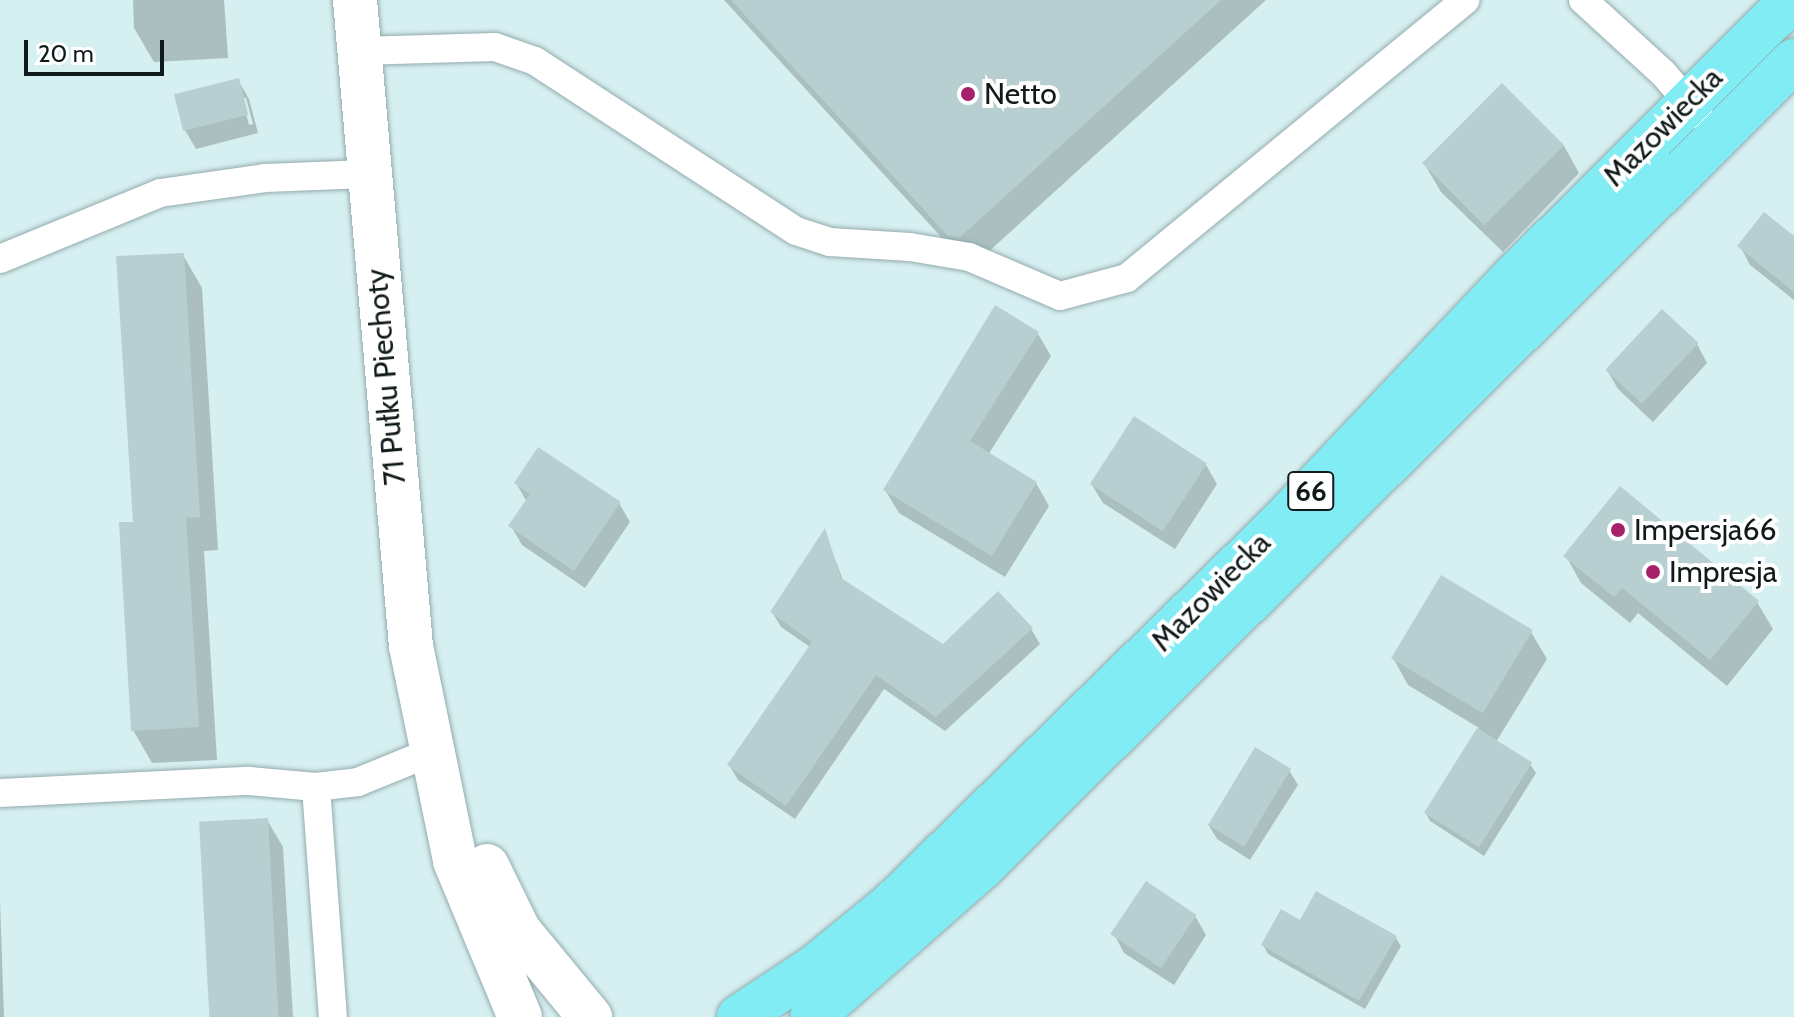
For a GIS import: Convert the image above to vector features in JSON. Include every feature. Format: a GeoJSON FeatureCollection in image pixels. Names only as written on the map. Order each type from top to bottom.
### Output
{"type":"FeatureCollection","features":[{"type":"Feature","properties":{"kind":"main road","name":"Mazowiecka"},"geometry":{"type":"LineString","coordinates":[[739,1017],[816,966],[892,904],[1282,522],[1514,277],[1792,0]]}},
{"type":"Feature","properties":{"kind":"main road","name":"Mazowiecka"},"geometry":{"type":"LineString","coordinates":[[812,1017],[983,866],[1794,61]]}},
{"type":"Feature","properties":{"kind":"street","name":"71 Pułku Piechoty"},"geometry":{"type":"LineString","coordinates":[[355,0],[367,174],[411,646],[455,861],[520,1017]]}},
{"type":"Feature","properties":{"kind":"street","name":"71 Pułku Piechoty"},"geometry":{"type":"LineString","coordinates":[[431,752],[519,931],[590,1017]]}},
{"type":"Feature","properties":{"kind":"lane"},"geometry":{"type":"LineString","coordinates":[[359,51],[495,47],[535,61],[796,231],[830,242],[910,247],[969,257],[1060,296],[1127,278],[1466,0]]}},
{"type":"Feature","properties":{"kind":"lane"},"geometry":{"type":"LineString","coordinates":[[1583,0],[1663,73],[1719,136]]}},
{"type":"Feature","properties":{"kind":"lane"},"geometry":{"type":"LineString","coordinates":[[0,259],[160,193],[265,178],[367,174]]}},
{"type":"Feature","properties":{"kind":"lane"},"geometry":{"type":"LineString","coordinates":[[0,793],[249,781],[316,787],[358,782],[431,752]]}},
{"type":"Feature","properties":{"kind":"lane"},"geometry":{"type":"LineString","coordinates":[[316,787],[333,1017]]}},
{"type":"Feature","properties":{"kind":"building","name":"Netto"},"geometry":{"type":"Polygon","coordinates":[[[731,0],[1221,0],[959,238],[948,236],[731,0]]]}},
{"type":"Feature","properties":{"kind":"building"},"geometry":{"type":"Polygon","coordinates":[[[239,78],[248,115],[183,131],[174,94],[239,78]]]}},
{"type":"Feature","properties":{"kind":"building"},"geometry":{"type":"Polygon","coordinates":[[[1502,83],[1564,145],[1484,225],[1422,163],[1502,83]]]}},
{"type":"Feature","properties":{"kind":"building"},"geometry":{"type":"Polygon","coordinates":[[[1764,212],[1794,236],[1794,292],[1737,246],[1764,212]]]}},
{"type":"Feature","properties":{"kind":"building"},"geometry":{"type":"Polygon","coordinates":[[[184,253],[200,517],[186,518],[199,727],[131,731],[119,522],[133,522],[116,256],[184,253]]]}},
{"type":"Feature","properties":{"kind":"building"},"geometry":{"type":"Polygon","coordinates":[[[995,305],[1039,332],[970,441],[1037,482],[992,556],[883,490],[995,305]]]}},
{"type":"Feature","properties":{"kind":"building"},"geometry":{"type":"Polygon","coordinates":[[[1662,309],[1699,343],[1642,404],[1605,370],[1662,309]]]}},
{"type":"Feature","properties":{"kind":"building"},"geometry":{"type":"Polygon","coordinates":[[[1134,416],[1207,463],[1163,531],[1090,484],[1134,416]]]}},
{"type":"Feature","properties":{"kind":"building"},"geometry":{"type":"Polygon","coordinates":[[[538,447],[621,502],[574,571],[508,526],[530,494],[514,483],[538,447]]]}},
{"type":"Feature","properties":{"kind":"building","name":"Impresja"},"geometry":{"type":"Polygon","coordinates":[[[1620,486],[1759,601],[1710,660],[1622,588],[1614,597],[1563,556],[1620,486]]]}},
{"type":"Feature","properties":{"kind":"building"},"geometry":{"type":"Polygon","coordinates":[[[825,528],[841,578],[943,644],[998,591],[1033,628],[936,717],[876,675],[786,806],[727,765],[812,642],[770,612],[825,528]]]}},
{"type":"Feature","properties":{"kind":"building"},"geometry":{"type":"Polygon","coordinates":[[[1441,575],[1533,630],[1483,713],[1391,658],[1441,575]]]}},
{"type":"Feature","properties":{"kind":"building"},"geometry":{"type":"Polygon","coordinates":[[[1477,728],[1532,762],[1479,847],[1424,813],[1477,728]]]}},
{"type":"Feature","properties":{"kind":"building"},"geometry":{"type":"Polygon","coordinates":[[[1255,747],[1291,769],[1244,847],[1208,825],[1255,747]]]}},
{"type":"Feature","properties":{"kind":"building"},"geometry":{"type":"Polygon","coordinates":[[[268,818],[278,1017],[209,1017],[199,822],[268,818]]]}},
{"type":"Feature","properties":{"kind":"building"},"geometry":{"type":"Polygon","coordinates":[[[1146,881],[1197,915],[1161,968],[1110,934],[1146,881]]]}},
{"type":"Feature","properties":{"kind":"building"},"geometry":{"type":"Polygon","coordinates":[[[1316,891],[1397,936],[1359,1001],[1261,945],[1281,909],[1300,920],[1316,891]]]}},
{"type":"Feature","properties":{"kind":"place","name":"Netto"},"geometry":{"type":"Point","coordinates":[968,94]}},
{"type":"Feature","properties":{"kind":"place","name":"Impersja66"},"geometry":{"type":"Point","coordinates":[1618,530]}},
{"type":"Feature","properties":{"kind":"place","name":"Impresja"},"geometry":{"type":"Point","coordinates":[1653,572]}}]}
